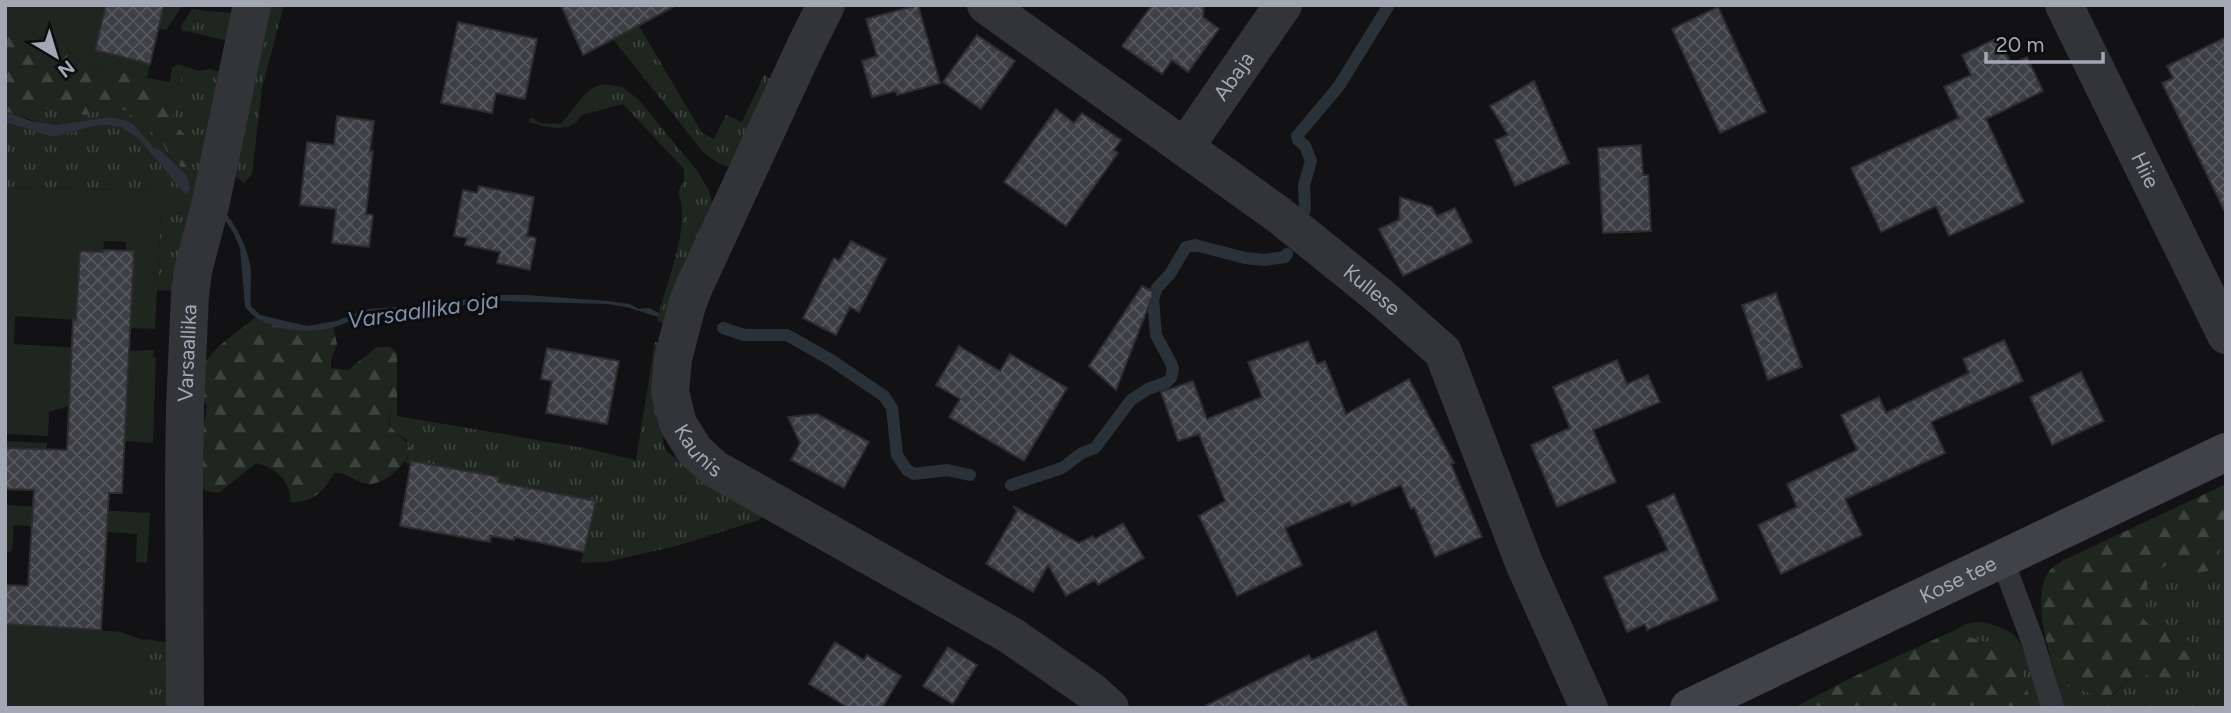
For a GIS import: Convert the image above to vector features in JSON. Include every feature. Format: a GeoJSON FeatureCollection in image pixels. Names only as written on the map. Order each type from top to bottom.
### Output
{"type":"FeatureCollection","features":[{"type":"Feature","properties":{"kind":"main road","name":"Kose tee"},"geometry":{"type":"LineString","coordinates":[[1689,708],[2226,453]]}},
{"type":"Feature","properties":{"kind":"street","name":"Varsaallika"},"geometry":{"type":"LineString","coordinates":[[185,708],[184,484],[190,296],[193,271],[210,206],[252,5]]}},
{"type":"Feature","properties":{"kind":"street","name":"Kaunis"},"geometry":{"type":"LineString","coordinates":[[826,5],[687,305],[670,377],[672,406],[678,424],[695,451],[715,469],[1010,635],[1091,691],[1110,708]]}},
{"type":"Feature","properties":{"kind":"street","name":"Kullese"},"geometry":{"type":"LineString","coordinates":[[986,5],[1289,223],[1382,298],[1443,352],[1524,563],[1589,708]]}},
{"type":"Feature","properties":{"kind":"street","name":"Abaja"},"geometry":{"type":"LineString","coordinates":[[1185,148],[1283,5]]}},
{"type":"Feature","properties":{"kind":"street","name":"Hiie"},"geometry":{"type":"LineString","coordinates":[[2064,5],[2226,335]]}},
{"type":"Feature","properties":{"kind":"lane"},"geometry":{"type":"LineString","coordinates":[[2002,559],[2033,642],[2053,708]]}},
{"type":"Feature","properties":{"kind":"green space"},"geometry":{"type":"Polygon","coordinates":[[[5,5],[106,5],[95,50],[150,64],[147,78],[82,64],[63,42],[5,28],[5,5]]]}},
{"type":"Feature","properties":{"kind":"green space"},"geometry":{"type":"Polygon","coordinates":[[[164,5],[183,5],[166,30],[158,28],[164,5]]]}},
{"type":"Feature","properties":{"kind":"green space"},"geometry":{"type":"Polygon","coordinates":[[[268,5],[284,5],[262,88],[252,174],[244,183],[235,176],[268,5]]]}},
{"type":"Feature","properties":{"kind":"green space"},"geometry":{"type":"Polygon","coordinates":[[[192,9],[196,9],[191,32],[182,31],[181,26],[192,9]]]}},
{"type":"Feature","properties":{"kind":"green space"},"geometry":{"type":"Polygon","coordinates":[[[196,9],[237,14],[232,42],[191,32],[196,9]]]}},
{"type":"Feature","properties":{"kind":"green space"},"geometry":{"type":"Polygon","coordinates":[[[639,26],[702,133],[714,139],[726,115],[742,122],[764,75],[772,80],[729,167],[704,153],[613,39],[639,26]]]}},
{"type":"Feature","properties":{"kind":"green space"},"geometry":{"type":"Polygon","coordinates":[[[5,28],[63,42],[82,64],[147,78],[168,95],[175,124],[194,144],[195,153],[187,167],[181,167],[170,158],[161,140],[125,110],[100,109],[87,115],[75,114],[66,108],[54,106],[23,117],[5,111],[5,28]]]}},
{"type":"Feature","properties":{"kind":"green space"},"geometry":{"type":"Polygon","coordinates":[[[178,64],[184,66],[180,84],[170,82],[172,68],[178,64]]]}},
{"type":"Feature","properties":{"kind":"green space"},"geometry":{"type":"Polygon","coordinates":[[[184,66],[199,71],[210,69],[225,73],[174,291],[157,290],[162,191],[5,187],[5,122],[53,137],[94,126],[122,128],[143,144],[186,194],[190,188],[187,175],[160,150],[153,147],[133,124],[125,120],[110,117],[56,125],[23,117],[54,106],[66,108],[75,114],[87,115],[100,109],[125,110],[161,140],[170,158],[181,167],[187,167],[195,153],[185,133],[175,124],[168,95],[147,78],[180,84],[184,66]]]}},
{"type":"Feature","properties":{"kind":"green space"},"geometry":{"type":"Polygon","coordinates":[[[602,84],[622,87],[638,99],[698,172],[709,191],[713,206],[670,326],[657,321],[680,239],[682,222],[678,192],[684,180],[684,169],[623,104],[581,115],[577,121],[565,127],[529,122],[530,117],[541,123],[561,124],[584,95],[602,84]]]}},
{"type":"Feature","properties":{"kind":"green space"},"geometry":{"type":"Polygon","coordinates":[[[5,187],[162,191],[155,329],[129,328],[126,242],[104,241],[103,252],[80,251],[76,320],[15,316],[14,344],[128,351],[154,350],[153,443],[124,441],[70,388],[69,406],[49,412],[48,436],[5,434],[5,187]]]}},
{"type":"Feature","properties":{"kind":"green space"},"geometry":{"type":"Polygon","coordinates":[[[256,317],[293,329],[333,327],[337,344],[331,368],[348,370],[377,347],[390,347],[397,353],[397,406],[389,419],[393,429],[411,449],[396,471],[371,484],[334,473],[317,495],[298,502],[291,502],[288,487],[281,476],[256,463],[219,493],[206,491],[199,485],[201,430],[207,405],[199,398],[202,365],[219,346],[256,317]]]}},
{"type":"Feature","properties":{"kind":"green space"},"geometry":{"type":"Polygon","coordinates":[[[655,342],[660,343],[660,432],[665,448],[678,460],[766,510],[759,520],[676,546],[606,562],[581,563],[595,501],[498,482],[499,477],[405,463],[408,458],[407,440],[393,429],[390,421],[390,416],[397,406],[397,416],[584,448],[636,460],[655,342]]]}},
{"type":"Feature","properties":{"kind":"green space"},"geometry":{"type":"Polygon","coordinates":[[[5,441],[47,443],[47,449],[5,448],[5,441]]]}},
{"type":"Feature","properties":{"kind":"green space"},"geometry":{"type":"Polygon","coordinates":[[[2226,484],[2226,534],[2215,540],[2218,553],[2210,570],[2196,574],[2167,565],[2147,576],[2148,598],[2141,616],[2150,626],[2179,629],[2195,648],[2193,662],[2168,682],[2154,685],[2147,675],[2135,675],[2112,695],[2097,697],[2057,680],[2041,609],[2044,581],[2050,570],[2064,560],[2226,484]]]}},
{"type":"Feature","properties":{"kind":"green space"},"geometry":{"type":"Polygon","coordinates":[[[5,505],[150,513],[147,563],[136,562],[137,534],[14,525],[12,550],[5,555],[5,505]]]}},
{"type":"Feature","properties":{"kind":"green space"},"geometry":{"type":"Polygon","coordinates":[[[2226,534],[2226,708],[2064,708],[2057,680],[2097,697],[2113,695],[2135,675],[2147,675],[2168,682],[2193,662],[2195,648],[2150,626],[2141,616],[2148,598],[2147,576],[2167,565],[2196,574],[2215,540],[2226,534]]]}},
{"type":"Feature","properties":{"kind":"green space"},"geometry":{"type":"Polygon","coordinates":[[[1979,622],[2003,628],[2022,646],[2043,708],[2032,708],[2020,662],[2010,651],[1953,631],[1966,624],[1979,622]]]}},
{"type":"Feature","properties":{"kind":"green space"},"geometry":{"type":"Polygon","coordinates":[[[5,624],[121,632],[143,640],[143,708],[5,708],[5,624]]]}},
{"type":"Feature","properties":{"kind":"green space"},"geometry":{"type":"Polygon","coordinates":[[[1953,631],[2010,651],[2020,662],[2032,708],[1793,708],[1861,673],[1953,631]]]}},
{"type":"Feature","properties":{"kind":"green space"},"geometry":{"type":"Polygon","coordinates":[[[143,640],[167,643],[175,708],[143,708],[143,640]]]}},
{"type":"Feature","properties":{"kind":"shaded area"},"geometry":{"type":"Polygon","coordinates":[[[5,111],[31,121],[56,125],[110,117],[125,120],[133,124],[153,147],[160,150],[187,175],[190,188],[186,195],[143,144],[122,128],[94,126],[53,137],[5,122],[5,111]]]}},
{"type":"Feature","properties":{"kind":"shaded area"},"geometry":{"type":"Polygon","coordinates":[[[225,212],[248,256],[251,306],[260,315],[307,326],[336,321],[368,309],[444,304],[487,295],[608,301],[630,304],[639,309],[649,308],[659,313],[658,317],[608,304],[500,301],[369,315],[326,329],[288,329],[264,322],[245,307],[240,248],[223,217],[225,212]]]}},
{"type":"Feature","properties":{"kind":"building"},"geometry":{"type":"Polygon","coordinates":[[[106,5],[164,5],[150,64],[95,50],[106,5]]]}},
{"type":"Feature","properties":{"kind":"building"},"geometry":{"type":"Polygon","coordinates":[[[561,5],[677,5],[583,55],[561,5]]]}},
{"type":"Feature","properties":{"kind":"building"},"geometry":{"type":"Polygon","coordinates":[[[918,5],[940,83],[897,95],[896,91],[872,97],[862,61],[877,56],[866,19],[918,5]]]}},
{"type":"Feature","properties":{"kind":"building"},"geometry":{"type":"Polygon","coordinates":[[[1152,5],[1204,5],[1203,17],[1219,29],[1188,72],[1172,60],[1162,74],[1122,46],[1152,5]]]}},
{"type":"Feature","properties":{"kind":"building"},"geometry":{"type":"Polygon","coordinates":[[[1718,7],[1766,112],[1720,133],[1672,29],[1718,7]]]}},
{"type":"Feature","properties":{"kind":"building"},"geometry":{"type":"Polygon","coordinates":[[[458,22],[537,39],[525,99],[496,93],[492,113],[441,103],[458,22]]]}},
{"type":"Feature","properties":{"kind":"building"},"geometry":{"type":"Polygon","coordinates":[[[977,35],[1015,61],[981,109],[943,82],[977,35]]]}},
{"type":"Feature","properties":{"kind":"building"},"geometry":{"type":"Polygon","coordinates":[[[1999,37],[2011,64],[2027,57],[2043,91],[1986,119],[2024,202],[1949,236],[1936,206],[1881,232],[1851,168],[1959,118],[1944,87],[1971,75],[1962,55],[1999,37]]]}},
{"type":"Feature","properties":{"kind":"building"},"geometry":{"type":"Polygon","coordinates":[[[2226,37],[2226,214],[2162,83],[2173,78],[2167,66],[2226,37]]]}},
{"type":"Feature","properties":{"kind":"building"},"geometry":{"type":"Polygon","coordinates":[[[1534,81],[1569,163],[1515,186],[1495,140],[1508,135],[1490,106],[1534,81]]]}},
{"type":"Feature","properties":{"kind":"building"},"geometry":{"type":"Polygon","coordinates":[[[1056,109],[1074,123],[1082,113],[1121,140],[1114,150],[1118,153],[1066,226],[1004,182],[1056,109]]]}},
{"type":"Feature","properties":{"kind":"building"},"geometry":{"type":"Polygon","coordinates":[[[337,116],[374,121],[366,214],[373,215],[369,247],[332,243],[336,209],[300,205],[307,142],[334,145],[337,116]]]}},
{"type":"Feature","properties":{"kind":"building"},"geometry":{"type":"Polygon","coordinates":[[[1641,145],[1643,175],[1648,175],[1651,231],[1603,233],[1598,148],[1641,145]]]}},
{"type":"Feature","properties":{"kind":"building"},"geometry":{"type":"Polygon","coordinates":[[[479,186],[534,197],[527,236],[536,238],[530,270],[497,263],[500,252],[465,245],[467,238],[454,236],[463,190],[477,193],[479,186]]]}},
{"type":"Feature","properties":{"kind":"building"},"geometry":{"type":"Polygon","coordinates":[[[1400,197],[1432,207],[1437,216],[1455,208],[1472,242],[1403,276],[1379,229],[1399,220],[1400,197]]]}},
{"type":"Feature","properties":{"kind":"building"},"geometry":{"type":"Polygon","coordinates":[[[851,241],[886,259],[859,312],[850,307],[836,335],[803,318],[834,258],[839,261],[851,241]]]}},
{"type":"Feature","properties":{"kind":"building"},"geometry":{"type":"Polygon","coordinates":[[[80,251],[134,251],[122,493],[109,493],[101,630],[5,624],[5,585],[28,586],[34,490],[5,489],[5,448],[67,450],[73,319],[76,320],[80,251]]]}},
{"type":"Feature","properties":{"kind":"building"},"geometry":{"type":"Polygon","coordinates":[[[1142,286],[1154,292],[1116,390],[1089,366],[1142,286]]]}},
{"type":"Feature","properties":{"kind":"building"},"geometry":{"type":"Polygon","coordinates":[[[1776,293],[1802,367],[1768,380],[1742,305],[1776,293]]]}},
{"type":"Feature","properties":{"kind":"building"},"geometry":{"type":"Polygon","coordinates":[[[2004,340],[2023,381],[1931,422],[1945,453],[1845,499],[1862,535],[1781,574],[1758,525],[1797,507],[1787,484],[1857,450],[1841,415],[1879,397],[1886,413],[1969,373],[1963,359],[2004,340]]]}},
{"type":"Feature","properties":{"kind":"building"},"geometry":{"type":"Polygon","coordinates":[[[1308,341],[1317,364],[1325,361],[1346,414],[1409,379],[1454,463],[1451,464],[1482,537],[1435,557],[1414,507],[1411,509],[1401,485],[1352,506],[1350,501],[1285,528],[1302,565],[1237,596],[1199,516],[1225,501],[1199,434],[1178,441],[1161,392],[1193,381],[1207,419],[1262,397],[1248,362],[1308,341]]]}},
{"type":"Feature","properties":{"kind":"building"},"geometry":{"type":"Polygon","coordinates":[[[959,346],[1000,371],[1010,354],[1067,388],[1024,461],[949,417],[960,399],[936,385],[959,346]]]}},
{"type":"Feature","properties":{"kind":"building"},"geometry":{"type":"Polygon","coordinates":[[[547,348],[619,361],[607,424],[546,413],[552,381],[541,379],[547,348]]]}},
{"type":"Feature","properties":{"kind":"building"},"geometry":{"type":"Polygon","coordinates":[[[1617,360],[1627,384],[1648,375],[1660,402],[1593,430],[1616,482],[1557,507],[1531,445],[1570,428],[1553,387],[1617,360]]]}},
{"type":"Feature","properties":{"kind":"building"},"geometry":{"type":"Polygon","coordinates":[[[2081,372],[2104,421],[2052,445],[2030,397],[2081,372]]]}},
{"type":"Feature","properties":{"kind":"building"},"geometry":{"type":"Polygon","coordinates":[[[817,414],[869,442],[844,488],[791,460],[800,443],[788,417],[817,414]]]}},
{"type":"Feature","properties":{"kind":"building"},"geometry":{"type":"Polygon","coordinates":[[[411,461],[499,477],[498,482],[596,501],[584,552],[514,537],[514,540],[491,536],[490,542],[400,526],[411,461]]]}},
{"type":"Feature","properties":{"kind":"building"},"geometry":{"type":"Polygon","coordinates":[[[1674,494],[1718,600],[1647,630],[1645,624],[1627,632],[1604,577],[1668,550],[1647,506],[1674,494]]]}},
{"type":"Feature","properties":{"kind":"building"},"geometry":{"type":"Polygon","coordinates":[[[1013,506],[1079,543],[1093,536],[1095,539],[1123,523],[1144,558],[1098,585],[1095,580],[1066,596],[1048,565],[1033,592],[986,564],[1017,511],[1013,506]]]}},
{"type":"Feature","properties":{"kind":"building"},"geometry":{"type":"Polygon","coordinates":[[[1376,631],[1409,708],[1201,708],[1309,655],[1312,660],[1376,631]]]}},
{"type":"Feature","properties":{"kind":"building"},"geometry":{"type":"Polygon","coordinates":[[[835,642],[864,660],[867,655],[901,676],[882,708],[849,708],[809,684],[835,642]]]}},
{"type":"Feature","properties":{"kind":"building"},"geometry":{"type":"Polygon","coordinates":[[[948,647],[977,665],[953,704],[923,686],[948,647]]]}},
{"type":"Feature","properties":{"kind":"waterway","name":"Varsaallika oja"},"geometry":{"type":"LineString","coordinates":[[1305,210],[1304,185],[1311,161],[1297,136],[1339,86],[1389,5]]}},
{"type":"Feature","properties":{"kind":"waterway","name":"Varsaallika oja"},"geometry":{"type":"LineString","coordinates":[[1011,485],[1062,468],[1082,453],[1095,448],[1131,400],[1171,378],[1171,363],[1156,335],[1153,299],[1157,288],[1170,274],[1186,247],[1195,245],[1264,260],[1285,257],[1287,254]]}},
{"type":"Feature","properties":{"kind":"waterway","name":"Varsaallika oja"},"geometry":{"type":"LineString","coordinates":[[723,328],[744,335],[787,335],[831,360],[884,396],[892,408],[897,455],[907,470],[914,474],[947,470],[970,475]]}}]}
